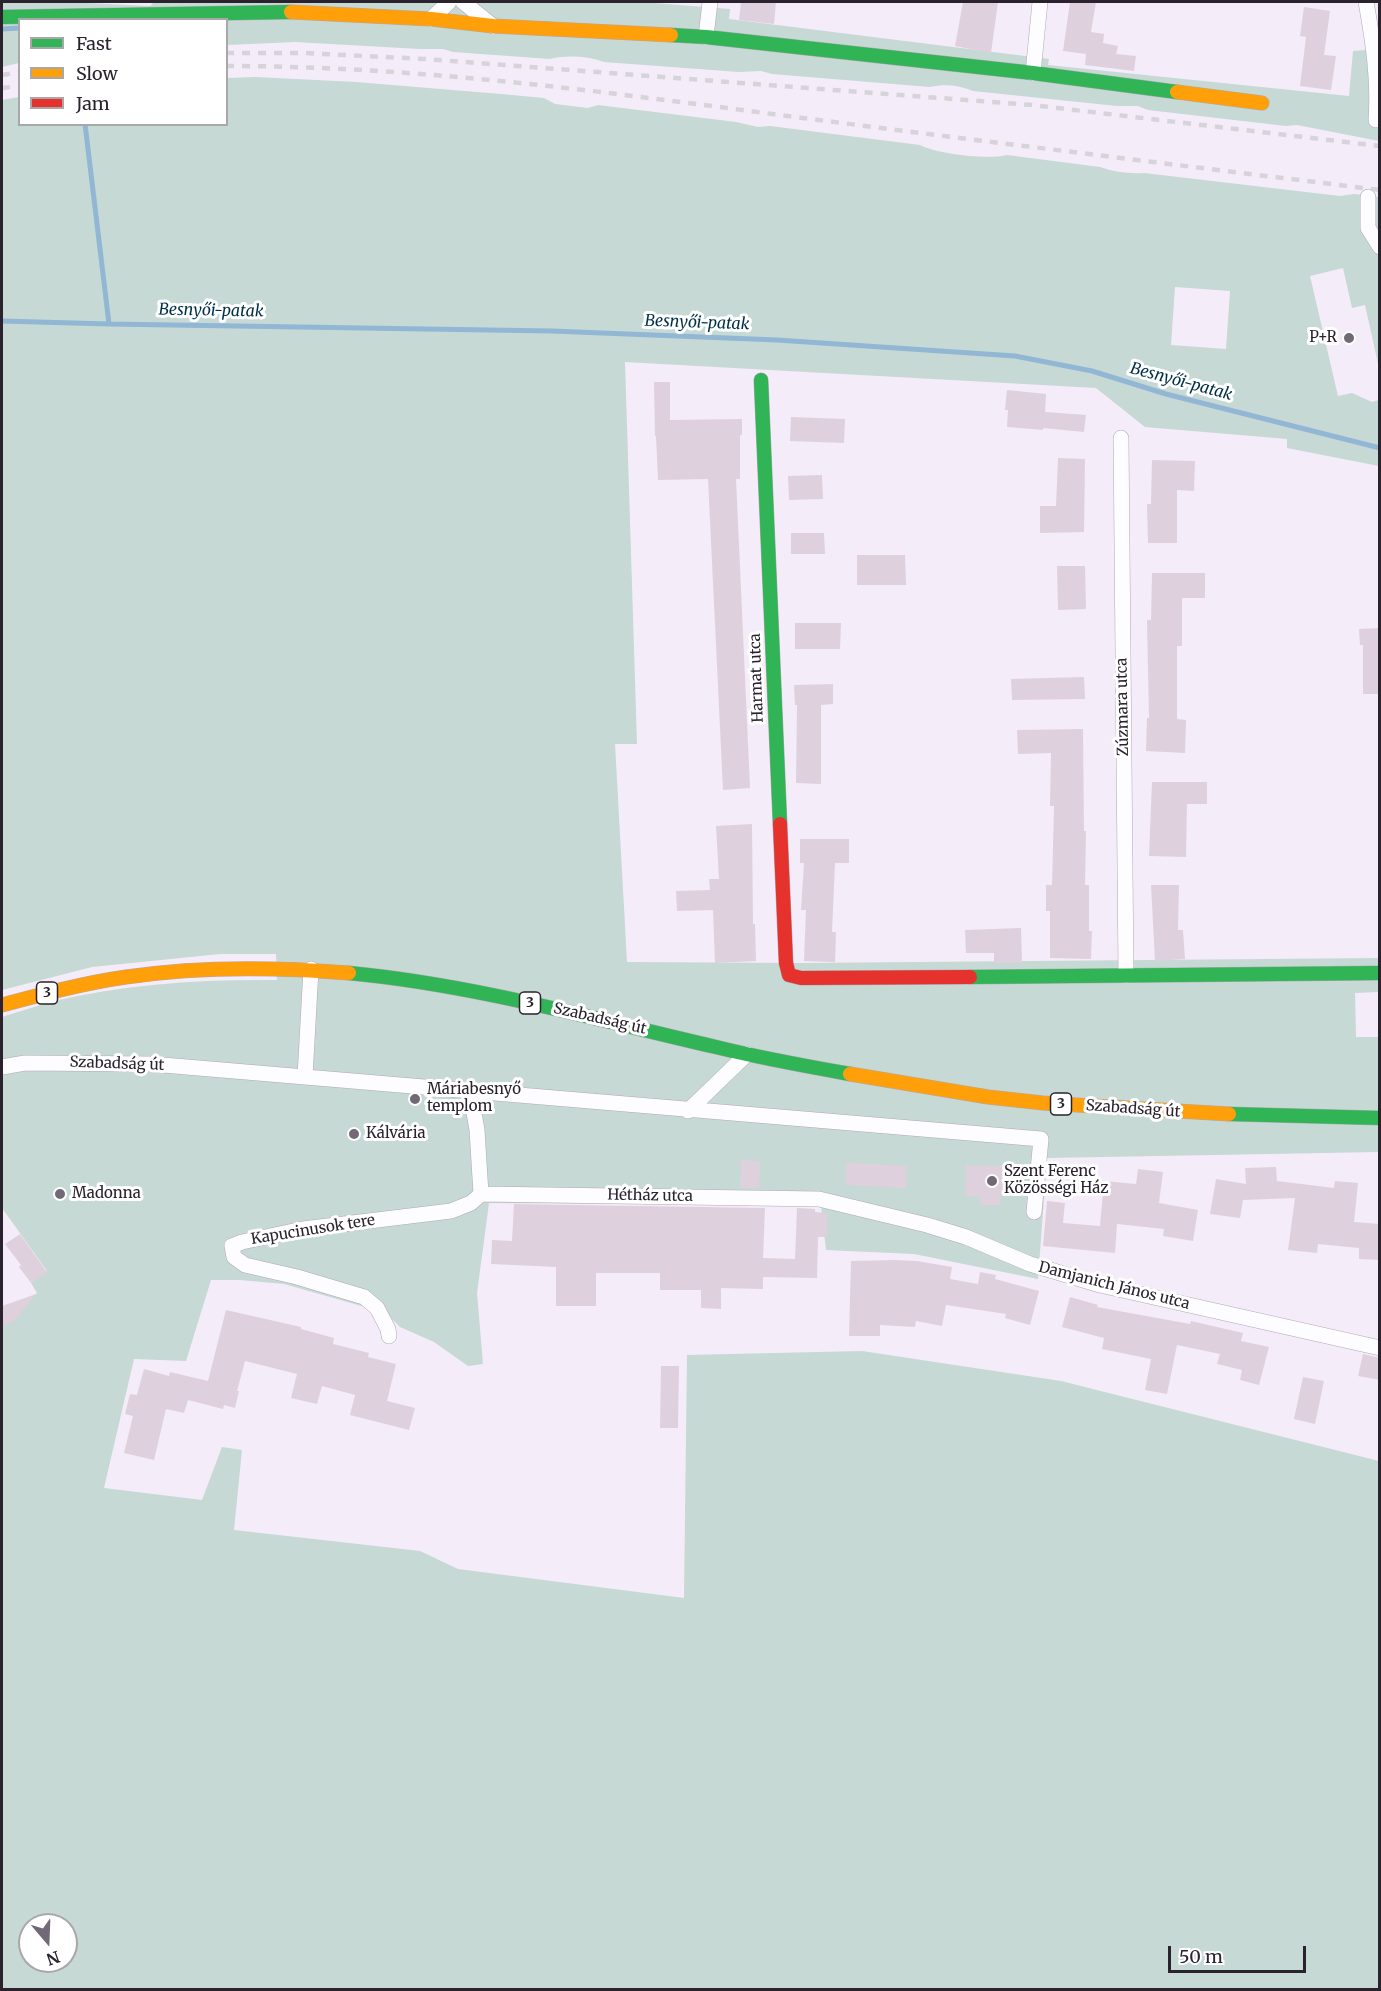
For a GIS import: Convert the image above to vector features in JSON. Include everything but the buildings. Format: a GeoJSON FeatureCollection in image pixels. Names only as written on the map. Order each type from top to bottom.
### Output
{"type":"FeatureCollection","features":[{"type":"Feature","properties":{"kind":"street"},"geometry":{"type":"LineString","coordinates":[[168,15],[179,2]]}},
{"type":"Feature","properties":{"kind":"street"},"geometry":{"type":"LineString","coordinates":[[431,19],[449,2]]}},
{"type":"Feature","properties":{"kind":"street"},"geometry":{"type":"LineString","coordinates":[[464,2],[493,26]]}},
{"type":"Feature","properties":{"kind":"street"},"geometry":{"type":"LineString","coordinates":[[706,37],[710,2]]}},
{"type":"Feature","properties":{"kind":"street"},"geometry":{"type":"LineString","coordinates":[[1033,73],[1040,2]]}},
{"type":"Feature","properties":{"kind":"street"},"geometry":{"type":"LineString","coordinates":[[1366,2],[1377,84],[1376,120]]}},
{"type":"Feature","properties":{"kind":"street"},"geometry":{"type":"LineString","coordinates":[[2,17],[293,12],[431,19],[493,26],[706,37],[1033,73],[1262,103]]}},
{"type":"Feature","properties":{"kind":"street"},"geometry":{"type":"LineString","coordinates":[[1368,197],[1368,228],[1380,247]]}},
{"type":"Feature","properties":{"kind":"street","name":"Harmat utca"},"geometry":{"type":"LineString","coordinates":[[761,380],[786,963],[789,975],[801,978],[1126,975]]}},
{"type":"Feature","properties":{"kind":"street","name":"Zúzmara utca"},"geometry":{"type":"LineString","coordinates":[[1121,438],[1126,975]]}},
{"type":"Feature","properties":{"kind":"street","name":"Szabadság út"},"geometry":{"type":"LineString","coordinates":[[2,1005],[93,982],[170,972],[223,968],[311,969],[379,976],[507,997],[747,1054],[935,1089],[1148,1112],[1380,1118]]}},
{"type":"Feature","properties":{"kind":"street"},"geometry":{"type":"LineString","coordinates":[[305,1077],[311,969]]}},
{"type":"Feature","properties":{"kind":"street"},"geometry":{"type":"LineString","coordinates":[[1126,975],[1380,973]]}},
{"type":"Feature","properties":{"kind":"street"},"geometry":{"type":"LineString","coordinates":[[688,1111],[747,1054]]}},
{"type":"Feature","properties":{"kind":"street","name":"Szabadság út"},"geometry":{"type":"LineString","coordinates":[[2,1066],[46,1062],[151,1064],[1041,1139],[1034,1212]]}},
{"type":"Feature","properties":{"kind":"street"},"geometry":{"type":"LineString","coordinates":[[470,1090],[477,1130],[482,1194]]}},
{"type":"Feature","properties":{"kind":"street","name":"Hétház utca"},"geometry":{"type":"LineString","coordinates":[[482,1194],[819,1199]]}},
{"type":"Feature","properties":{"kind":"street","name":"Kapucinusok tere"},"geometry":{"type":"LineString","coordinates":[[389,1336],[388,1329],[377,1308],[364,1297],[297,1277],[245,1265],[234,1257],[232,1246],[303,1229],[451,1211],[471,1203],[482,1194]]}},
{"type":"Feature","properties":{"kind":"street","name":"Damjanich János utca"},"geometry":{"type":"LineString","coordinates":[[819,1199],[956,1234],[997,1248],[1030,1264],[1100,1285],[1380,1348]]}},
{"type":"Feature","properties":{"kind":"shaded area"},"geometry":{"type":"Polygon","coordinates":[[[2,2],[150,6],[154,2],[641,2],[730,9],[729,19],[1049,59],[1048,65],[1349,96],[1353,51],[1379,49],[1379,141],[1297,125],[1286,126],[1148,110],[1138,106],[1117,106],[973,91],[952,86],[930,87],[772,74],[761,71],[739,72],[604,62],[577,57],[550,59],[453,52],[443,49],[295,42],[228,45],[228,18],[18,18],[18,63],[2,67],[2,2]]]}},
{"type":"Feature","properties":{"kind":"shaded area"},"geometry":{"type":"Polygon","coordinates":[[[256,77],[356,82],[544,98],[555,104],[588,108],[598,105],[736,122],[758,127],[770,126],[920,145],[963,155],[988,157],[1007,155],[1122,172],[1340,196],[1354,194],[1379,197],[1379,368],[1365,305],[1352,308],[1343,268],[1310,276],[1338,396],[1352,393],[1372,402],[1379,400],[1379,466],[1287,448],[1287,439],[1145,427],[1096,388],[625,362],[637,744],[615,744],[627,962],[801,963],[1379,958],[1379,992],[1355,993],[1356,1037],[1379,1037],[1379,1152],[1047,1158],[1038,1279],[914,1254],[826,1250],[821,1205],[489,1203],[477,1293],[483,1364],[468,1366],[434,1342],[400,1327],[386,1313],[284,1284],[211,1280],[186,1361],[134,1359],[104,1488],[202,1500],[222,1447],[242,1450],[234,1530],[420,1551],[458,1569],[684,1598],[687,1355],[862,1351],[1061,1381],[1379,1461],[1379,1989],[2,1989],[2,1319],[37,1293],[31,1283],[47,1271],[2,1208],[2,1017],[54,1001],[109,990],[221,980],[277,980],[276,954],[220,954],[92,967],[2,990],[2,100],[18,97],[18,126],[228,126],[228,78],[256,77]],[[1175,287],[1171,345],[1226,349],[1230,291],[1175,287]]]}},
{"type":"Feature","properties":{"kind":"waterway"},"geometry":{"type":"LineString","coordinates":[[2,29],[18,28]]}},
{"type":"Feature","properties":{"kind":"waterway"},"geometry":{"type":"LineString","coordinates":[[85,126],[109,324]]}},
{"type":"Feature","properties":{"kind":"waterway","name":"Besnyői-patak"},"geometry":{"type":"LineString","coordinates":[[2,321],[552,331],[777,340],[1015,356],[1092,371],[1166,394],[1380,448]]}},
{"type":"Feature","properties":{"kind":"railway"},"geometry":{"type":"LineString","coordinates":[[228,53],[304,53],[425,59],[1032,105],[1380,146]]}},
{"type":"Feature","properties":{"kind":"railway"},"geometry":{"type":"LineString","coordinates":[[228,66],[369,70],[511,82],[1380,190]]}},
{"type":"Feature","properties":{"kind":"railway"},"geometry":{"type":"LineString","coordinates":[[2,75],[18,72]]}},
{"type":"Feature","properties":{"kind":"railway"},"geometry":{"type":"LineString","coordinates":[[2,88],[18,86]]}},
{"type":"Feature","properties":{"kind":"traffic: fast"},"geometry":{"type":"LineString","coordinates":[[2,17],[291,12]]}},
{"type":"Feature","properties":{"kind":"traffic: fast"},"geometry":{"type":"LineString","coordinates":[[671,35],[1033,73],[1177,92]]}},
{"type":"Feature","properties":{"kind":"traffic: fast"},"geometry":{"type":"LineString","coordinates":[[761,380],[780,824]]}},
{"type":"Feature","properties":{"kind":"traffic: fast"},"geometry":{"type":"LineString","coordinates":[[349,973],[396,978],[488,994],[749,1055],[850,1074]]}},
{"type":"Feature","properties":{"kind":"traffic: fast"},"geometry":{"type":"LineString","coordinates":[[970,977],[1380,973]]}},
{"type":"Feature","properties":{"kind":"traffic: fast"},"geometry":{"type":"LineString","coordinates":[[1229,1114],[1380,1118]]}},
{"type":"Feature","properties":{"kind":"traffic: slow"},"geometry":{"type":"LineString","coordinates":[[291,12],[671,35]]}},
{"type":"Feature","properties":{"kind":"traffic: slow"},"geometry":{"type":"LineString","coordinates":[[1177,92],[1262,103]]}},
{"type":"Feature","properties":{"kind":"traffic: slow"},"geometry":{"type":"LineString","coordinates":[[2,1005],[95,982],[154,973],[238,969],[349,973]]}},
{"type":"Feature","properties":{"kind":"traffic: slow"},"geometry":{"type":"LineString","coordinates":[[850,1074],[988,1097],[1043,1103],[1229,1114]]}},
{"type":"Feature","properties":{"kind":"traffic: jam"},"geometry":{"type":"LineString","coordinates":[[780,824],[786,963],[789,975],[801,978],[970,977]]}},
{"type":"Feature","properties":{"kind":"place","name":"P+R"},"geometry":{"type":"Point","coordinates":[1349,338]}},
{"type":"Feature","properties":{"kind":"place","name":"Máriabesnyő templom"},"geometry":{"type":"Point","coordinates":[415,1099]}},
{"type":"Feature","properties":{"kind":"place","name":"Kálvária"},"geometry":{"type":"Point","coordinates":[354,1134]}},
{"type":"Feature","properties":{"kind":"place","name":"Szent Ferenc Közösségi Ház"},"geometry":{"type":"Point","coordinates":[992,1181]}},
{"type":"Feature","properties":{"kind":"place","name":"Madonna"},"geometry":{"type":"Point","coordinates":[60,1194]}}]}
